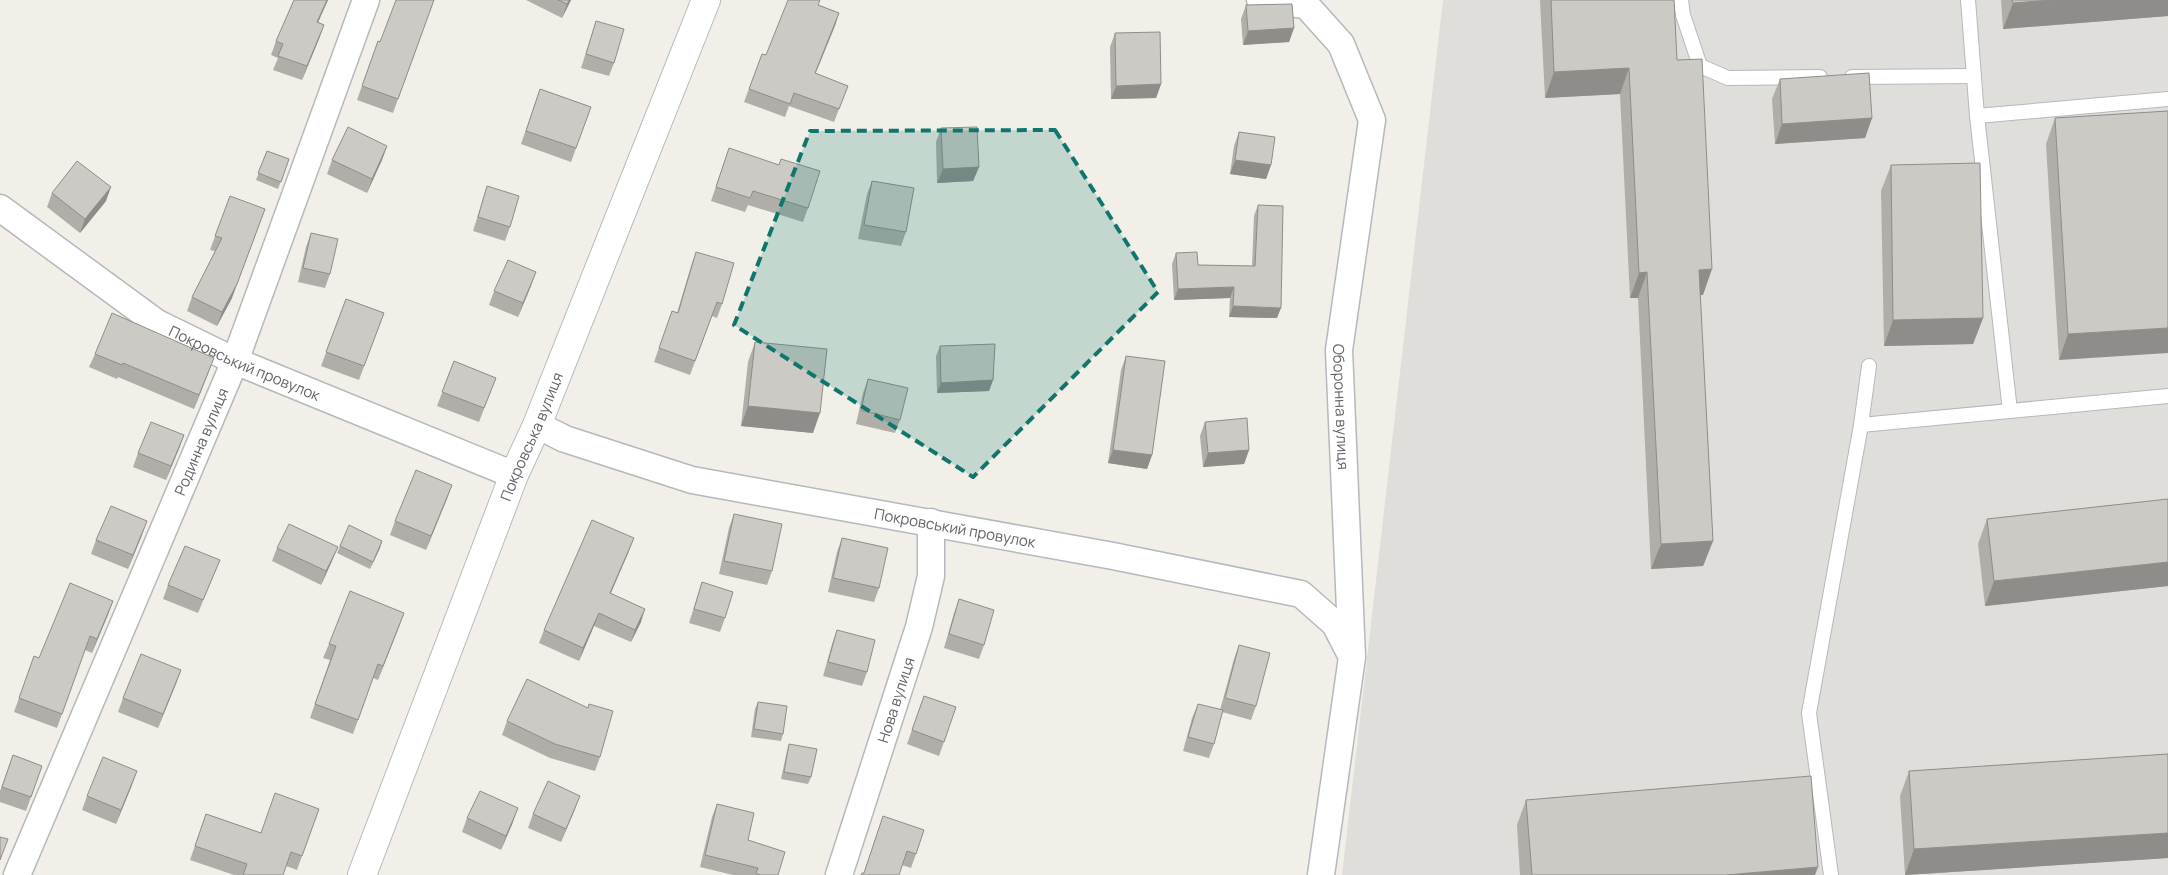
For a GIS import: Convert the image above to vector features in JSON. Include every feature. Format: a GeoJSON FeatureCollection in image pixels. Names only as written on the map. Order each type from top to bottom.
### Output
{"type":"FeatureCollection","features":[{"type":"Feature","properties":{"kind":"street","name":"Родинна вулиця"},"geometry":{"type":"LineString","coordinates":[[17,875],[235,361],[366,0]]}},
{"type":"Feature","properties":{"kind":"street","name":"Покровська вулиця"},"geometry":{"type":"LineString","coordinates":[[362,875],[514,475],[537,425],[706,0]]}},
{"type":"Feature","properties":{"kind":"street","name":"Оборонна вулиця"},"geometry":{"type":"LineString","coordinates":[[1260,0],[1306,5],[1341,44],[1372,120],[1339,350],[1352,656],[1320,875]]}},
{"type":"Feature","properties":{"kind":"street","name":"Покровський провулок"},"geometry":{"type":"LineString","coordinates":[[0,208],[157,323],[235,361],[514,475]]}},
{"type":"Feature","properties":{"kind":"street","name":"Покровський провулок"},"geometry":{"type":"LineString","coordinates":[[537,425],[565,439],[692,480],[1113,556],[1301,594],[1335,624],[1352,656]]}},
{"type":"Feature","properties":{"kind":"street","name":"Нова вулиця"},"geometry":{"type":"LineString","coordinates":[[839,875],[919,627],[931,576],[931,522]]}},
{"type":"Feature","properties":{"kind":"lane"},"geometry":{"type":"LineString","coordinates":[[1681,0],[1683,15],[1700,66],[1728,78],[1974,76]]}},
{"type":"Feature","properties":{"kind":"lane"},"geometry":{"type":"LineString","coordinates":[[1968,0],[1977,116],[2010,411]]}},
{"type":"Feature","properties":{"kind":"lane"},"geometry":{"type":"LineString","coordinates":[[1977,116],[2168,99]]}},
{"type":"Feature","properties":{"kind":"lane"},"geometry":{"type":"LineString","coordinates":[[1831,875],[1809,713],[1861,425],[1869,366]]}},
{"type":"Feature","properties":{"kind":"lane"},"geometry":{"type":"LineString","coordinates":[[1861,425],[2168,396]]}},
{"type":"Feature","properties":{"kind":"highlighted area"},"geometry":{"type":"Polygon","coordinates":[[[1055,130],[1158,292],[973,477],[734,325],[810,131],[1055,130]]]}},
{"type":"Feature","properties":{"kind":"shaded area"},"geometry":{"type":"Polygon","coordinates":[[[1443,0],[2168,0],[2168,875],[1342,875],[1443,0]]]}},
{"type":"Feature","properties":{"kind":"building"},"geometry":{"type":"Polygon","coordinates":[[[294,0],[327,0],[317,22],[324,25],[307,66],[278,56],[283,44],[276,41],[294,0]]]}},
{"type":"Feature","properties":{"kind":"building"},"geometry":{"type":"Polygon","coordinates":[[[396,0],[434,0],[398,99],[362,86],[378,41],[380,42],[396,0]]]}},
{"type":"Feature","properties":{"kind":"building"},"geometry":{"type":"Polygon","coordinates":[[[558,0],[569,0],[567,4],[558,0]]]}},
{"type":"Feature","properties":{"kind":"building"},"geometry":{"type":"Polygon","coordinates":[[[788,0],[820,0],[818,5],[839,13],[815,73],[848,86],[839,109],[794,93],[790,104],[749,89],[762,54],[766,55],[788,0]]]}},
{"type":"Feature","properties":{"kind":"building"},"geometry":{"type":"Polygon","coordinates":[[[1551,0],[1674,0],[1677,60],[1702,59],[1712,269],[1699,270],[1713,541],[1661,544],[1647,272],[1639,273],[1629,68],[1554,72],[1551,0]]]}},
{"type":"Feature","properties":{"kind":"building"},"geometry":{"type":"Polygon","coordinates":[[[2012,0],[2052,0],[2013,3],[2012,0]]]}},
{"type":"Feature","properties":{"kind":"building"},"geometry":{"type":"Polygon","coordinates":[[[1292,4],[1294,28],[1248,31],[1246,5],[1292,4]]]}},
{"type":"Feature","properties":{"kind":"building"},"geometry":{"type":"Polygon","coordinates":[[[596,21],[624,29],[614,63],[586,54],[596,21]]]}},
{"type":"Feature","properties":{"kind":"building"},"geometry":{"type":"Polygon","coordinates":[[[1160,32],[1161,84],[1116,86],[1115,33],[1160,32]]]}},
{"type":"Feature","properties":{"kind":"building"},"geometry":{"type":"Polygon","coordinates":[[[1869,73],[1872,118],[1782,124],[1780,79],[1869,73]]]}},
{"type":"Feature","properties":{"kind":"building"},"geometry":{"type":"Polygon","coordinates":[[[540,89],[591,107],[576,148],[526,131],[540,89]]]}},
{"type":"Feature","properties":{"kind":"building"},"geometry":{"type":"Polygon","coordinates":[[[2168,111],[2168,328],[2068,334],[2055,118],[2168,111]]]}},
{"type":"Feature","properties":{"kind":"building"},"geometry":{"type":"Polygon","coordinates":[[[348,127],[387,146],[372,179],[332,160],[348,127]]]}},
{"type":"Feature","properties":{"kind":"building"},"geometry":{"type":"Polygon","coordinates":[[[977,127],[979,167],[943,169],[941,128],[977,127]]]}},
{"type":"Feature","properties":{"kind":"building"},"geometry":{"type":"Polygon","coordinates":[[[1239,132],[1275,137],[1271,165],[1235,160],[1239,132]]]}},
{"type":"Feature","properties":{"kind":"building"},"geometry":{"type":"Polygon","coordinates":[[[729,148],[779,165],[781,159],[820,171],[808,208],[753,191],[750,198],[716,187],[729,148]]]}},
{"type":"Feature","properties":{"kind":"building"},"geometry":{"type":"Polygon","coordinates":[[[267,151],[289,159],[281,182],[258,173],[267,151]]]}},
{"type":"Feature","properties":{"kind":"building"},"geometry":{"type":"Polygon","coordinates":[[[77,161],[111,187],[85,219],[52,193],[77,161]]]}},
{"type":"Feature","properties":{"kind":"building"},"geometry":{"type":"Polygon","coordinates":[[[1980,163],[1983,318],[1893,320],[1891,165],[1980,163]]]}},
{"type":"Feature","properties":{"kind":"building"},"geometry":{"type":"Polygon","coordinates":[[[872,181],[914,188],[906,232],[864,225],[872,181]]]}},
{"type":"Feature","properties":{"kind":"building"},"geometry":{"type":"Polygon","coordinates":[[[487,186],[519,196],[510,227],[478,217],[487,186]]]}},
{"type":"Feature","properties":{"kind":"building"},"geometry":{"type":"Polygon","coordinates":[[[230,196],[265,209],[237,284],[222,312],[192,297],[222,238],[215,236],[230,196]]]}},
{"type":"Feature","properties":{"kind":"building"},"geometry":{"type":"Polygon","coordinates":[[[1258,205],[1283,206],[1281,308],[1233,306],[1234,287],[1178,289],[1176,253],[1197,252],[1198,265],[1255,266],[1258,205]]]}},
{"type":"Feature","properties":{"kind":"building"},"geometry":{"type":"Polygon","coordinates":[[[311,233],[338,239],[330,274],[303,268],[311,233]]]}},
{"type":"Feature","properties":{"kind":"building"},"geometry":{"type":"Polygon","coordinates":[[[696,252],[734,263],[722,304],[717,302],[695,361],[659,348],[672,311],[678,313],[696,252]]]}},
{"type":"Feature","properties":{"kind":"building"},"geometry":{"type":"Polygon","coordinates":[[[508,260],[536,272],[523,303],[494,291],[508,260]]]}},
{"type":"Feature","properties":{"kind":"building"},"geometry":{"type":"Polygon","coordinates":[[[346,299],[384,313],[364,366],[326,352],[346,299]]]}},
{"type":"Feature","properties":{"kind":"building"},"geometry":{"type":"Polygon","coordinates":[[[112,313],[214,358],[199,395],[123,363],[122,365],[95,354],[112,313]]]}},
{"type":"Feature","properties":{"kind":"building"},"geometry":{"type":"Polygon","coordinates":[[[755,342],[827,349],[820,413],[748,406],[755,342]]]}},
{"type":"Feature","properties":{"kind":"building"},"geometry":{"type":"Polygon","coordinates":[[[995,344],[993,380],[941,383],[940,346],[995,344]]]}},
{"type":"Feature","properties":{"kind":"building"},"geometry":{"type":"Polygon","coordinates":[[[1126,356],[1165,361],[1152,455],[1113,450],[1126,356]]]}},
{"type":"Feature","properties":{"kind":"building"},"geometry":{"type":"Polygon","coordinates":[[[454,361],[496,378],[484,408],[442,392],[454,361]]]}},
{"type":"Feature","properties":{"kind":"building"},"geometry":{"type":"Polygon","coordinates":[[[868,379],[908,388],[900,420],[861,410],[868,379]]]}},
{"type":"Feature","properties":{"kind":"building"},"geometry":{"type":"Polygon","coordinates":[[[1247,418],[1249,450],[1208,453],[1205,422],[1247,418]]]}},
{"type":"Feature","properties":{"kind":"building"},"geometry":{"type":"Polygon","coordinates":[[[151,422],[184,435],[171,466],[138,453],[151,422]]]}},
{"type":"Feature","properties":{"kind":"building"},"geometry":{"type":"Polygon","coordinates":[[[416,470],[452,485],[431,536],[395,521],[416,470]]]}},
{"type":"Feature","properties":{"kind":"building"},"geometry":{"type":"Polygon","coordinates":[[[2168,499],[2168,562],[1994,581],[1987,519],[2168,499]]]}},
{"type":"Feature","properties":{"kind":"building"},"geometry":{"type":"Polygon","coordinates":[[[111,506],[147,521],[133,555],[96,540],[111,506]]]}},
{"type":"Feature","properties":{"kind":"building"},"geometry":{"type":"Polygon","coordinates":[[[734,514],[782,524],[772,571],[724,561],[734,514]]]}},
{"type":"Feature","properties":{"kind":"building"},"geometry":{"type":"Polygon","coordinates":[[[592,520],[634,538],[610,593],[645,609],[635,630],[599,613],[583,648],[544,630],[592,520]]]}},
{"type":"Feature","properties":{"kind":"building"},"geometry":{"type":"Polygon","coordinates":[[[289,524],[338,547],[326,571],[277,548],[289,524]]]}},
{"type":"Feature","properties":{"kind":"building"},"geometry":{"type":"Polygon","coordinates":[[[349,525],[382,541],[373,562],[340,546],[349,525]]]}},
{"type":"Feature","properties":{"kind":"building"},"geometry":{"type":"Polygon","coordinates":[[[842,538],[888,548],[879,588],[833,578],[842,538]]]}},
{"type":"Feature","properties":{"kind":"building"},"geometry":{"type":"Polygon","coordinates":[[[185,546],[220,560],[203,600],[168,585],[185,546]]]}},
{"type":"Feature","properties":{"kind":"building"},"geometry":{"type":"Polygon","coordinates":[[[702,582],[733,592],[725,618],[694,609],[702,582]]]}},
{"type":"Feature","properties":{"kind":"building"},"geometry":{"type":"Polygon","coordinates":[[[70,583],[113,601],[97,639],[90,636],[62,714],[19,698],[34,656],[39,658],[70,583]]]}},
{"type":"Feature","properties":{"kind":"building"},"geometry":{"type":"Polygon","coordinates":[[[350,591],[404,613],[383,666],[378,664],[358,720],[315,704],[336,646],[329,644],[350,591]]]}},
{"type":"Feature","properties":{"kind":"building"},"geometry":{"type":"Polygon","coordinates":[[[959,599],[994,610],[984,645],[949,634],[959,599]]]}},
{"type":"Feature","properties":{"kind":"building"},"geometry":{"type":"Polygon","coordinates":[[[837,630],[875,640],[867,672],[828,662],[837,630]]]}},
{"type":"Feature","properties":{"kind":"building"},"geometry":{"type":"Polygon","coordinates":[[[1239,645],[1270,653],[1256,706],[1225,698],[1239,645]]]}},
{"type":"Feature","properties":{"kind":"building"},"geometry":{"type":"Polygon","coordinates":[[[141,654],[181,670],[163,714],[123,698],[141,654]]]}},
{"type":"Feature","properties":{"kind":"building"},"geometry":{"type":"Polygon","coordinates":[[[527,679],[588,708],[589,704],[613,711],[600,757],[555,744],[507,721],[527,679]]]}},
{"type":"Feature","properties":{"kind":"building"},"geometry":{"type":"Polygon","coordinates":[[[924,696],[956,707],[944,742],[912,730],[924,696]]]}},
{"type":"Feature","properties":{"kind":"building"},"geometry":{"type":"Polygon","coordinates":[[[758,702],[787,706],[783,734],[754,729],[758,702]]]}},
{"type":"Feature","properties":{"kind":"building"},"geometry":{"type":"Polygon","coordinates":[[[1198,704],[1223,710],[1214,744],[1188,737],[1198,704]]]}},
{"type":"Feature","properties":{"kind":"building"},"geometry":{"type":"Polygon","coordinates":[[[789,744],[817,749],[811,777],[784,772],[789,744]]]}},
{"type":"Feature","properties":{"kind":"building"},"geometry":{"type":"Polygon","coordinates":[[[2168,754],[2168,833],[1914,849],[1909,771],[2168,754]]]}},
{"type":"Feature","properties":{"kind":"building"},"geometry":{"type":"Polygon","coordinates":[[[13,755],[42,766],[31,797],[2,787],[13,755]]]}},
{"type":"Feature","properties":{"kind":"building"},"geometry":{"type":"Polygon","coordinates":[[[103,757],[137,771],[121,810],[87,796],[103,757]]]}},
{"type":"Feature","properties":{"kind":"building"},"geometry":{"type":"Polygon","coordinates":[[[1811,776],[1818,867],[1726,875],[1532,875],[1526,800],[1811,776]]]}},
{"type":"Feature","properties":{"kind":"building"},"geometry":{"type":"Polygon","coordinates":[[[548,781],[580,796],[566,829],[533,814],[548,781]]]}},
{"type":"Feature","properties":{"kind":"building"},"geometry":{"type":"Polygon","coordinates":[[[480,791],[518,808],[506,836],[467,818],[480,791]]]}},
{"type":"Feature","properties":{"kind":"building"},"geometry":{"type":"Polygon","coordinates":[[[275,793],[319,809],[302,856],[291,852],[283,875],[243,875],[247,864],[195,846],[206,814],[261,833],[275,793]]]}},
{"type":"Feature","properties":{"kind":"building"},"geometry":{"type":"Polygon","coordinates":[[[717,804],[754,813],[748,840],[785,852],[778,875],[760,875],[756,873],[758,868],[705,855],[717,804]]]}},
{"type":"Feature","properties":{"kind":"building"},"geometry":{"type":"Polygon","coordinates":[[[883,816],[924,830],[916,854],[907,851],[899,875],[861,875],[864,873],[883,816]]]}},
{"type":"Feature","properties":{"kind":"building"},"geometry":{"type":"Polygon","coordinates":[[[0,837],[8,839],[0,860],[0,837]]]}}]}
